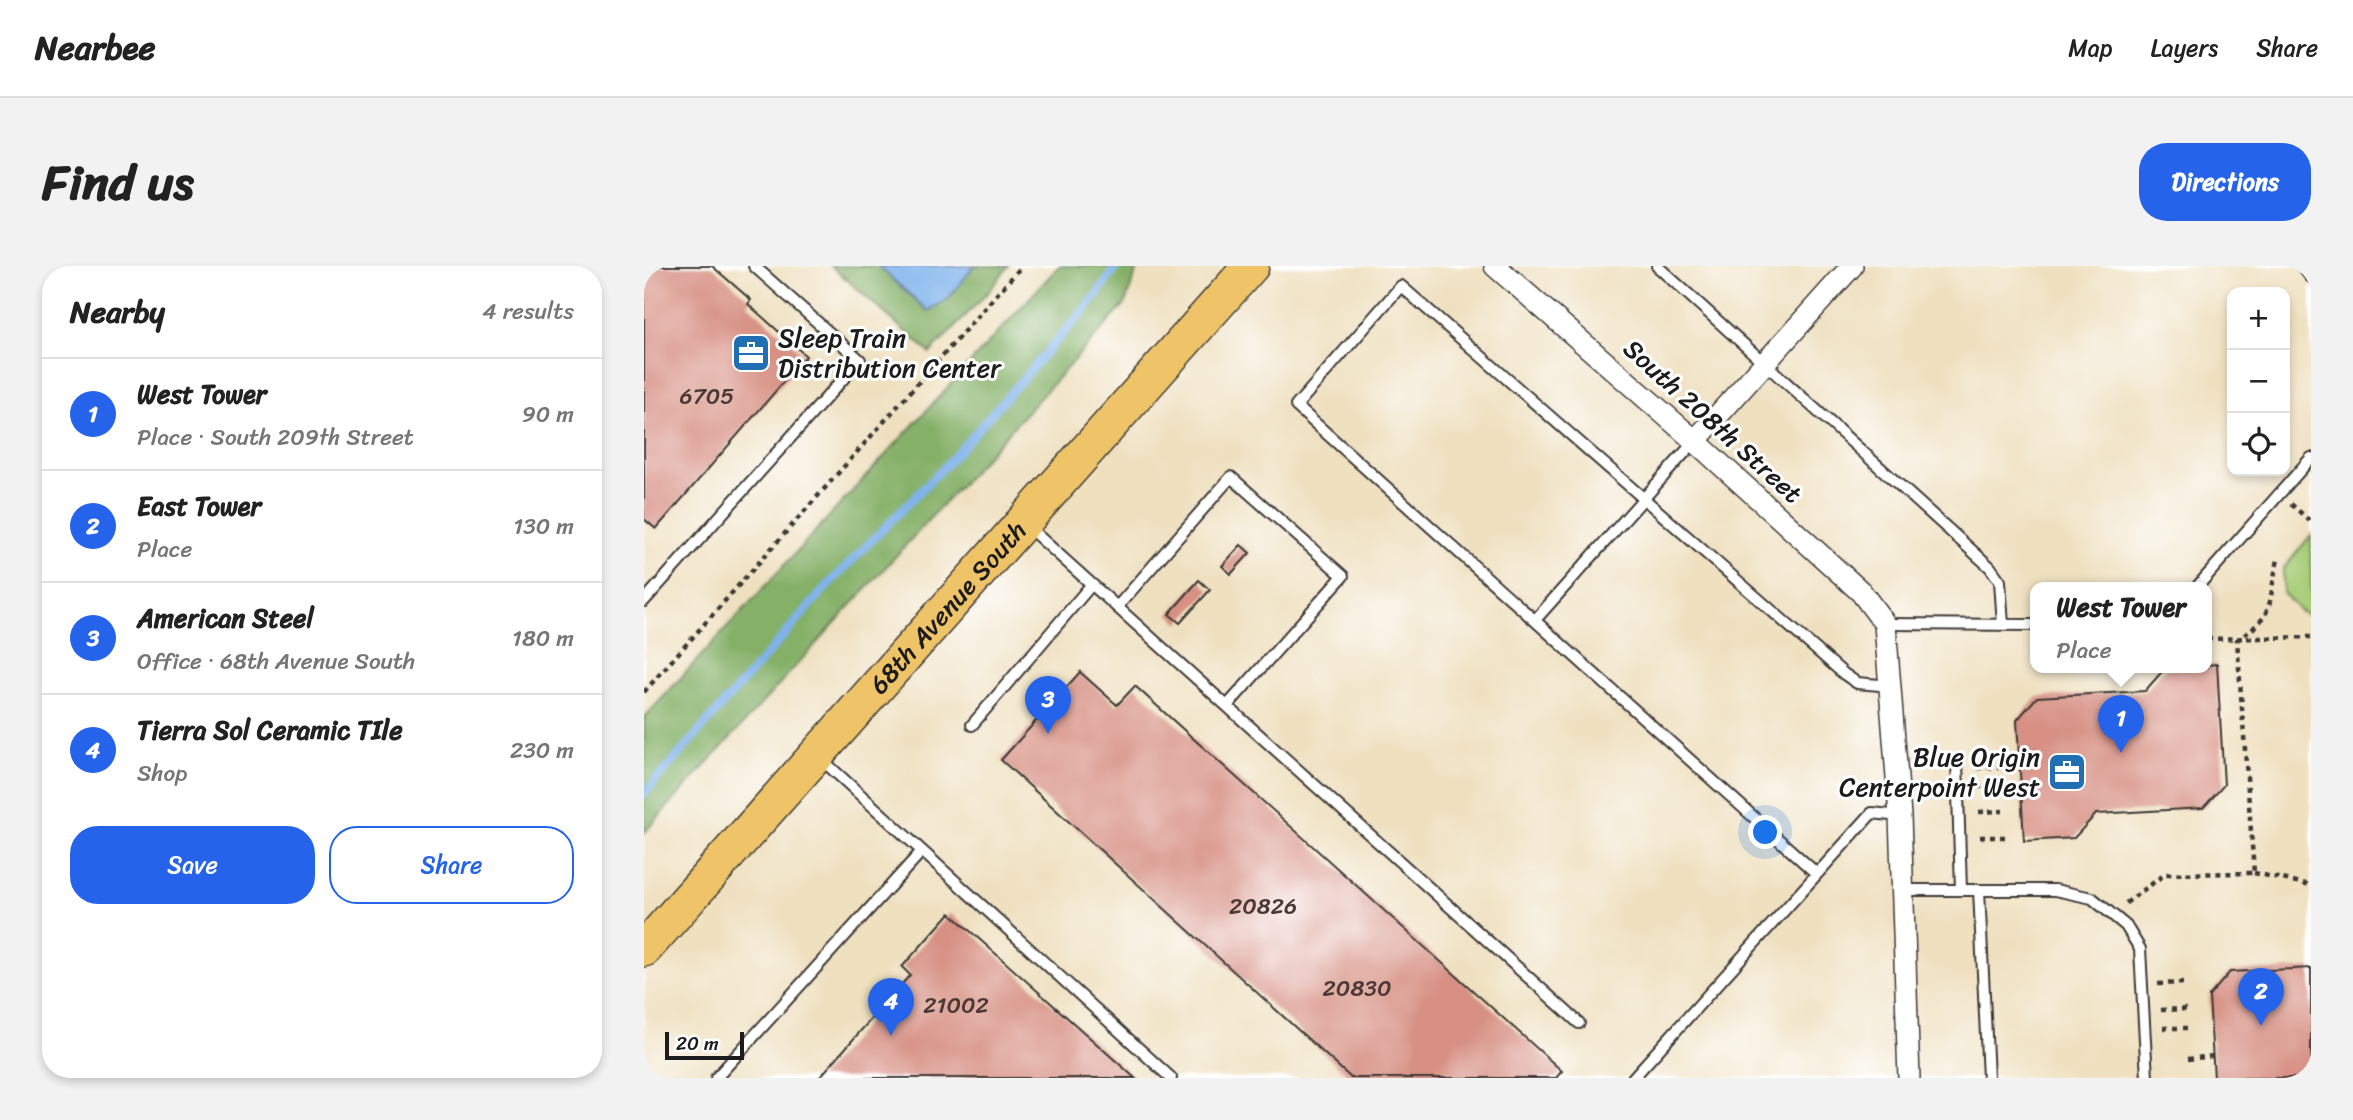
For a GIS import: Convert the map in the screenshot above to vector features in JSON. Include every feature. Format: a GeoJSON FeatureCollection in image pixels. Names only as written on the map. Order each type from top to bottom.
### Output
{"type":"FeatureCollection","features":[{"type":"Feature","properties":{"kind":"main road","name":"68th Avenue South"},"geometry":{"type":"LineString","coordinates":[[644,949],[1251,266]]}},
{"type":"Feature","properties":{"kind":"street","name":"South 208th Street"},"geometry":{"type":"LineString","coordinates":[[1495,266],[1695,441],[1861,592],[1885,624]]}},
{"type":"Feature","properties":{"kind":"street"},"geometry":{"type":"LineString","coordinates":[[1695,441],[1852,266]]}},
{"type":"Feature","properties":{"kind":"street"},"geometry":{"type":"LineString","coordinates":[[1885,624],[1900,816],[1909,1078]]}},
{"type":"Feature","properties":{"kind":"lane"},"geometry":{"type":"LineString","coordinates":[[646,594],[860,360],[754,266]]}},
{"type":"Feature","properties":{"kind":"lane"},"geometry":{"type":"LineString","coordinates":[[1657,266],[1990,567],[2000,580],[2003,625]]}},
{"type":"Feature","properties":{"kind":"lane"},"geometry":{"type":"LineString","coordinates":[[2302,266],[2311,277]]}},
{"type":"Feature","properties":{"kind":"lane"},"geometry":{"type":"LineString","coordinates":[[1817,874],[1296,406],[1401,286],[1844,674],[1857,683],[1891,686]]}},
{"type":"Feature","properties":{"kind":"lane"},"geometry":{"type":"LineString","coordinates":[[1535,620],[1695,441]]}},
{"type":"Feature","properties":{"kind":"lane"},"geometry":{"type":"LineString","coordinates":[[2201,582],[2311,458]]}},
{"type":"Feature","properties":{"kind":"lane"},"geometry":{"type":"LineString","coordinates":[[1117,607],[1231,477],[1343,576],[1227,706]]}},
{"type":"Feature","properties":{"kind":"lane"},"geometry":{"type":"LineString","coordinates":[[1023,522],[1579,1023]]}},
{"type":"Feature","properties":{"kind":"lane"},"geometry":{"type":"LineString","coordinates":[[972,725],[1092,584]]}},
{"type":"Feature","properties":{"kind":"lane"},"geometry":{"type":"LineString","coordinates":[[1885,624],[2030,625]]}},
{"type":"Feature","properties":{"kind":"lane"},"geometry":{"type":"LineString","coordinates":[[817,755],[1171,1078]]}},
{"type":"Feature","properties":{"kind":"lane"},"geometry":{"type":"LineString","coordinates":[[1957,761],[1961,890]]}},
{"type":"Feature","properties":{"kind":"lane"},"geometry":{"type":"LineString","coordinates":[[1633,1078],[1872,813],[1900,816]]}},
{"type":"Feature","properties":{"kind":"lane"},"geometry":{"type":"LineString","coordinates":[[716,1078],[922,851]]}},
{"type":"Feature","properties":{"kind":"lane"},"geometry":{"type":"LineString","coordinates":[[1903,890],[2055,890],[2092,898],[2126,926],[2140,948],[2147,1078]]}},
{"type":"Feature","properties":{"kind":"lane"},"geometry":{"type":"LineString","coordinates":[[1979,890],[1989,1078]]}},
{"type":"Feature","properties":{"kind":"path"},"geometry":{"type":"LineString","coordinates":[[644,692],[1023,266]]}},
{"type":"Feature","properties":{"kind":"path"},"geometry":{"type":"LineString","coordinates":[[2291,503],[2311,522]]}},
{"type":"Feature","properties":{"kind":"path"},"geometry":{"type":"LineString","coordinates":[[2237,640],[2254,629],[2266,615],[2272,600],[2272,582],[2278,560]]}},
{"type":"Feature","properties":{"kind":"path"},"geometry":{"type":"LineString","coordinates":[[2212,639],[2311,637]]}},
{"type":"Feature","properties":{"kind":"path"},"geometry":{"type":"LineString","coordinates":[[2237,640],[2254,873]]}},
{"type":"Feature","properties":{"kind":"path"},"geometry":{"type":"LineString","coordinates":[[1977,768],[2001,767]]}},
{"type":"Feature","properties":{"kind":"path"},"geometry":{"type":"LineString","coordinates":[[1977,787],[2002,786]]}},
{"type":"Feature","properties":{"kind":"path"},"geometry":{"type":"LineString","coordinates":[[1979,812],[2004,811]]}},
{"type":"Feature","properties":{"kind":"path"},"geometry":{"type":"LineString","coordinates":[[1980,837],[2005,837]]}},
{"type":"Feature","properties":{"kind":"path"},"geometry":{"type":"LineString","coordinates":[[2111,914],[2165,874],[2254,873],[2311,885]]}},
{"type":"Feature","properties":{"kind":"path"},"geometry":{"type":"LineString","coordinates":[[2158,984],[2184,983]]}},
{"type":"Feature","properties":{"kind":"path"},"geometry":{"type":"LineString","coordinates":[[2161,1010],[2186,1009]]}},
{"type":"Feature","properties":{"kind":"path"},"geometry":{"type":"LineString","coordinates":[[2162,1028],[2187,1028]]}},
{"type":"Feature","properties":{"kind":"path"},"geometry":{"type":"LineString","coordinates":[[2188,1059],[2213,1056]]}},
{"type":"Feature","properties":{"kind":"green space"},"geometry":{"type":"Polygon","coordinates":[[[831,266],[1008,266],[990,290],[930,353],[831,266]]]}},
{"type":"Feature","properties":{"kind":"green space"},"geometry":{"type":"Polygon","coordinates":[[[1059,266],[1138,266],[1125,304],[644,833],[644,718],[1059,266]]]}},
{"type":"Feature","properties":{"kind":"green space"},"geometry":{"type":"Polygon","coordinates":[[[2311,535],[2311,617],[2301,612],[2283,593],[2283,569],[2311,535]]]}},
{"type":"Feature","properties":{"kind":"water"},"geometry":{"type":"Polygon","coordinates":[[[878,266],[974,266],[949,298],[928,311],[878,266]]]}},
{"type":"Feature","properties":{"kind":"building"},"geometry":{"type":"Polygon","coordinates":[[[644,266],[712,266],[751,300],[748,304],[806,356],[656,529],[644,519],[644,266]]]}},
{"type":"Feature","properties":{"kind":"building"},"geometry":{"type":"Polygon","coordinates":[[[1241,545],[1250,553],[1231,574],[1222,566],[1241,545]]]}},
{"type":"Feature","properties":{"kind":"building"},"geometry":{"type":"Polygon","coordinates":[[[1199,580],[1210,590],[1180,623],[1169,614],[1199,580]]]}},
{"type":"Feature","properties":{"kind":"building"},"geometry":{"type":"Polygon","coordinates":[[[2212,664],[2217,664],[2224,785],[2203,808],[2096,814],[2074,838],[2024,841],[2017,720],[2037,697],[2145,691],[2161,673],[2212,673],[2212,664]]]}},
{"type":"Feature","properties":{"kind":"building"},"geometry":{"type":"Polygon","coordinates":[[[1080,672],[1117,705],[1135,686],[1562,1071],[1556,1078],[1351,1078],[1001,760],[1080,672]]]}},
{"type":"Feature","properties":{"kind":"building"},"geometry":{"type":"Polygon","coordinates":[[[950,913],[1135,1078],[819,1078],[910,975],[902,967],[950,913]]]}},
{"type":"Feature","properties":{"kind":"building"},"geometry":{"type":"Polygon","coordinates":[[[2311,968],[2311,1078],[2214,1078],[2209,996],[2230,972],[2311,968]]]}},
{"type":"Feature","properties":{"kind":"waterway"},"geometry":{"type":"LineString","coordinates":[[644,794],[830,583],[946,465],[1093,300],[1117,266]]}},
{"type":"Feature","properties":{"kind":"place","name":"Sleep Train Distribution Center"},"geometry":{"type":"Point","coordinates":[751,353]}},
{"type":"Feature","properties":{"kind":"place","name":"American Steel"},"geometry":{"type":"Point","coordinates":[1048,734]}},
{"type":"Feature","properties":{"kind":"place","name":"West Tower"},"geometry":{"type":"Point","coordinates":[2121,753]}},
{"type":"Feature","properties":{"kind":"place","name":"Blue Origin Centerpoint West"},"geometry":{"type":"Point","coordinates":[2067,772]}},
{"type":"Feature","properties":{"kind":"place","name":"East Tower"},"geometry":{"type":"Point","coordinates":[2261,1026]}},
{"type":"Feature","properties":{"kind":"place","name":"Tierra Sol Ceramic TIle"},"geometry":{"type":"Point","coordinates":[891,1036]}}]}
